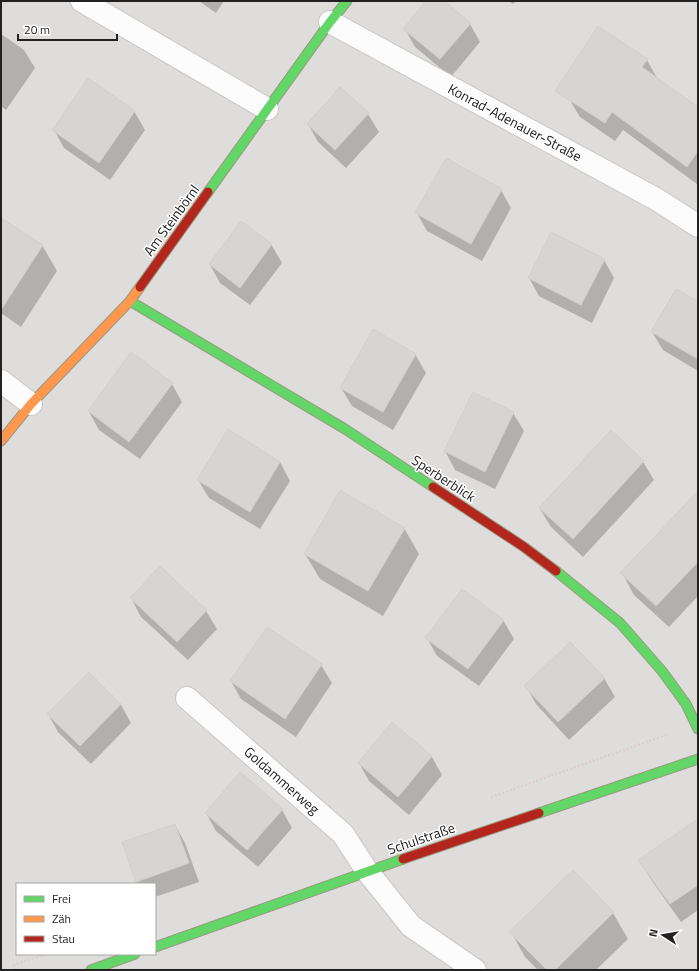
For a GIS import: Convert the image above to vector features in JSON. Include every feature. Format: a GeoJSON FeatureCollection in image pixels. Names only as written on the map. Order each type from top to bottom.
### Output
{"type":"FeatureCollection","features":[{"type":"Feature","properties":{"kind":"street"},"geometry":{"type":"LineString","coordinates":[[82,1],[267,109]]}},
{"type":"Feature","properties":{"kind":"street","name":"Am Steinbörnl"},"geometry":{"type":"LineString","coordinates":[[1,441],[32,404],[130,301],[330,22],[348,1]]}},
{"type":"Feature","properties":{"kind":"street","name":"Konrad-Adenauer-Straße"},"geometry":{"type":"LineString","coordinates":[[330,22],[656,198],[698,226]]}},
{"type":"Feature","properties":{"kind":"street","name":"Sperberblick"},"geometry":{"type":"LineString","coordinates":[[130,301],[345,429],[524,547],[568,580],[620,623],[662,671],[686,704],[698,729]]}},
{"type":"Feature","properties":{"kind":"street"},"geometry":{"type":"LineString","coordinates":[[1,381],[32,404]]}},
{"type":"Feature","properties":{"kind":"street","name":"Goldammerweg"},"geometry":{"type":"LineString","coordinates":[[187,698],[343,834],[367,871],[411,926],[475,970]]}},
{"type":"Feature","properties":{"kind":"street","name":"Schulstraße"},"geometry":{"type":"LineString","coordinates":[[156,947],[367,871],[698,759]]}},
{"type":"Feature","properties":{"kind":"street"},"geometry":{"type":"LineString","coordinates":[[91,970],[133,955]]}},
{"type":"Feature","properties":{"kind":"path"},"geometry":{"type":"LineString","coordinates":[[15,970],[14,965],[43,955]]}},
{"type":"Feature","properties":{"kind":"shaded area"},"geometry":{"type":"Polygon","coordinates":[[[1,1],[698,1],[698,970],[1,970],[1,1]]]}},
{"type":"Feature","properties":{"kind":"building"},"geometry":{"type":"Polygon","coordinates":[[[426,1],[444,1],[471,23],[440,59],[403,29],[426,1]]]}},
{"type":"Feature","properties":{"kind":"building"},"geometry":{"type":"Polygon","coordinates":[[[598,26],[648,59],[642,67],[698,107],[698,151],[687,167],[612,112],[605,123],[555,91],[598,26]]]}},
{"type":"Feature","properties":{"kind":"building"},"geometry":{"type":"Polygon","coordinates":[[[88,78],[135,111],[99,163],[52,130],[88,78]]]}},
{"type":"Feature","properties":{"kind":"building"},"geometry":{"type":"Polygon","coordinates":[[[340,87],[369,113],[335,150],[307,124],[340,87]]]}},
{"type":"Feature","properties":{"kind":"building"},"geometry":{"type":"Polygon","coordinates":[[[446,158],[502,189],[471,244],[415,213],[446,158]]]}},
{"type":"Feature","properties":{"kind":"building"},"geometry":{"type":"Polygon","coordinates":[[[1,218],[43,245],[1,310],[1,218]]]}},
{"type":"Feature","properties":{"kind":"building"},"geometry":{"type":"Polygon","coordinates":[[[241,221],[272,244],[240,288],[209,264],[241,221]]]}},
{"type":"Feature","properties":{"kind":"building"},"geometry":{"type":"Polygon","coordinates":[[[551,232],[605,259],[581,305],[528,278],[551,232]]]}},
{"type":"Feature","properties":{"kind":"building"},"geometry":{"type":"Polygon","coordinates":[[[676,289],[698,301],[698,359],[651,332],[676,289]]]}},
{"type":"Feature","properties":{"kind":"building"},"geometry":{"type":"Polygon","coordinates":[[[373,329],[416,354],[383,412],[340,388],[373,329]]]}},
{"type":"Feature","properties":{"kind":"building"},"geometry":{"type":"Polygon","coordinates":[[[131,352],[173,383],[129,442],[88,411],[131,352]]]}},
{"type":"Feature","properties":{"kind":"building"},"geometry":{"type":"Polygon","coordinates":[[[473,392],[514,412],[485,472],[444,451],[473,392]]]}},
{"type":"Feature","properties":{"kind":"building"},"geometry":{"type":"Polygon","coordinates":[[[228,429],[280,462],[250,512],[197,480],[228,429]]]}},
{"type":"Feature","properties":{"kind":"building"},"geometry":{"type":"Polygon","coordinates":[[[611,430],[644,461],[573,539],[539,508],[611,430]]]}},
{"type":"Feature","properties":{"kind":"building"},"geometry":{"type":"Polygon","coordinates":[[[340,490],[405,528],[368,591],[304,554],[340,490]]]}},
{"type":"Feature","properties":{"kind":"building"},"geometry":{"type":"Polygon","coordinates":[[[698,491],[698,562],[656,606],[620,573],[698,491]]]}},
{"type":"Feature","properties":{"kind":"building"},"geometry":{"type":"Polygon","coordinates":[[[160,566],[207,610],[177,642],[130,598],[160,566]]]}},
{"type":"Feature","properties":{"kind":"building"},"geometry":{"type":"Polygon","coordinates":[[[462,589],[504,620],[468,669],[425,638],[462,589]]]}},
{"type":"Feature","properties":{"kind":"building"},"geometry":{"type":"Polygon","coordinates":[[[267,627],[322,664],[285,719],[230,681],[267,627]]]}},
{"type":"Feature","properties":{"kind":"building"},"geometry":{"type":"Polygon","coordinates":[[[570,642],[605,678],[558,722],[524,686],[570,642]]]}},
{"type":"Feature","properties":{"kind":"building"},"geometry":{"type":"Polygon","coordinates":[[[89,672],[121,704],[80,746],[47,714],[89,672]]]}},
{"type":"Feature","properties":{"kind":"building"},"geometry":{"type":"Polygon","coordinates":[[[392,722],[432,756],[398,797],[358,763],[392,722]]]}},
{"type":"Feature","properties":{"kind":"building"},"geometry":{"type":"Polygon","coordinates":[[[240,772],[283,809],[247,850],[205,813],[240,772]]]}},
{"type":"Feature","properties":{"kind":"building"},"geometry":{"type":"Polygon","coordinates":[[[698,819],[698,885],[670,904],[638,860],[698,819]]]}},
{"type":"Feature","properties":{"kind":"building"},"geometry":{"type":"Polygon","coordinates":[[[175,824],[189,863],[136,882],[122,842],[175,824]]]}},
{"type":"Feature","properties":{"kind":"building"},"geometry":{"type":"Polygon","coordinates":[[[573,870],[614,912],[555,970],[547,970],[509,932],[573,870]]]}},
{"type":"Feature","properties":{"kind":"traffic: fast"},"geometry":{"type":"LineString","coordinates":[[208,192],[330,22],[347,1]]}},
{"type":"Feature","properties":{"kind":"traffic: fast"},"geometry":{"type":"LineString","coordinates":[[130,301],[345,429],[433,487]]}},
{"type":"Feature","properties":{"kind":"traffic: fast"},"geometry":{"type":"LineString","coordinates":[[556,571],[620,623],[662,671],[686,704],[698,729]]}},
{"type":"Feature","properties":{"kind":"traffic: fast"},"geometry":{"type":"LineString","coordinates":[[539,813],[698,759]]}},
{"type":"Feature","properties":{"kind":"traffic: fast"},"geometry":{"type":"LineString","coordinates":[[156,947],[403,859]]}},
{"type":"Feature","properties":{"kind":"traffic: fast"},"geometry":{"type":"LineString","coordinates":[[91,970],[132,955]]}},
{"type":"Feature","properties":{"kind":"traffic: slow"},"geometry":{"type":"LineString","coordinates":[[1,441],[31,404],[130,301],[140,287]]}},
{"type":"Feature","properties":{"kind":"traffic: jam"},"geometry":{"type":"LineString","coordinates":[[140,287],[208,192]]}},
{"type":"Feature","properties":{"kind":"traffic: jam"},"geometry":{"type":"LineString","coordinates":[[433,487],[524,547],[556,571]]}},
{"type":"Feature","properties":{"kind":"traffic: jam"},"geometry":{"type":"LineString","coordinates":[[403,859],[539,813]]}}]}
